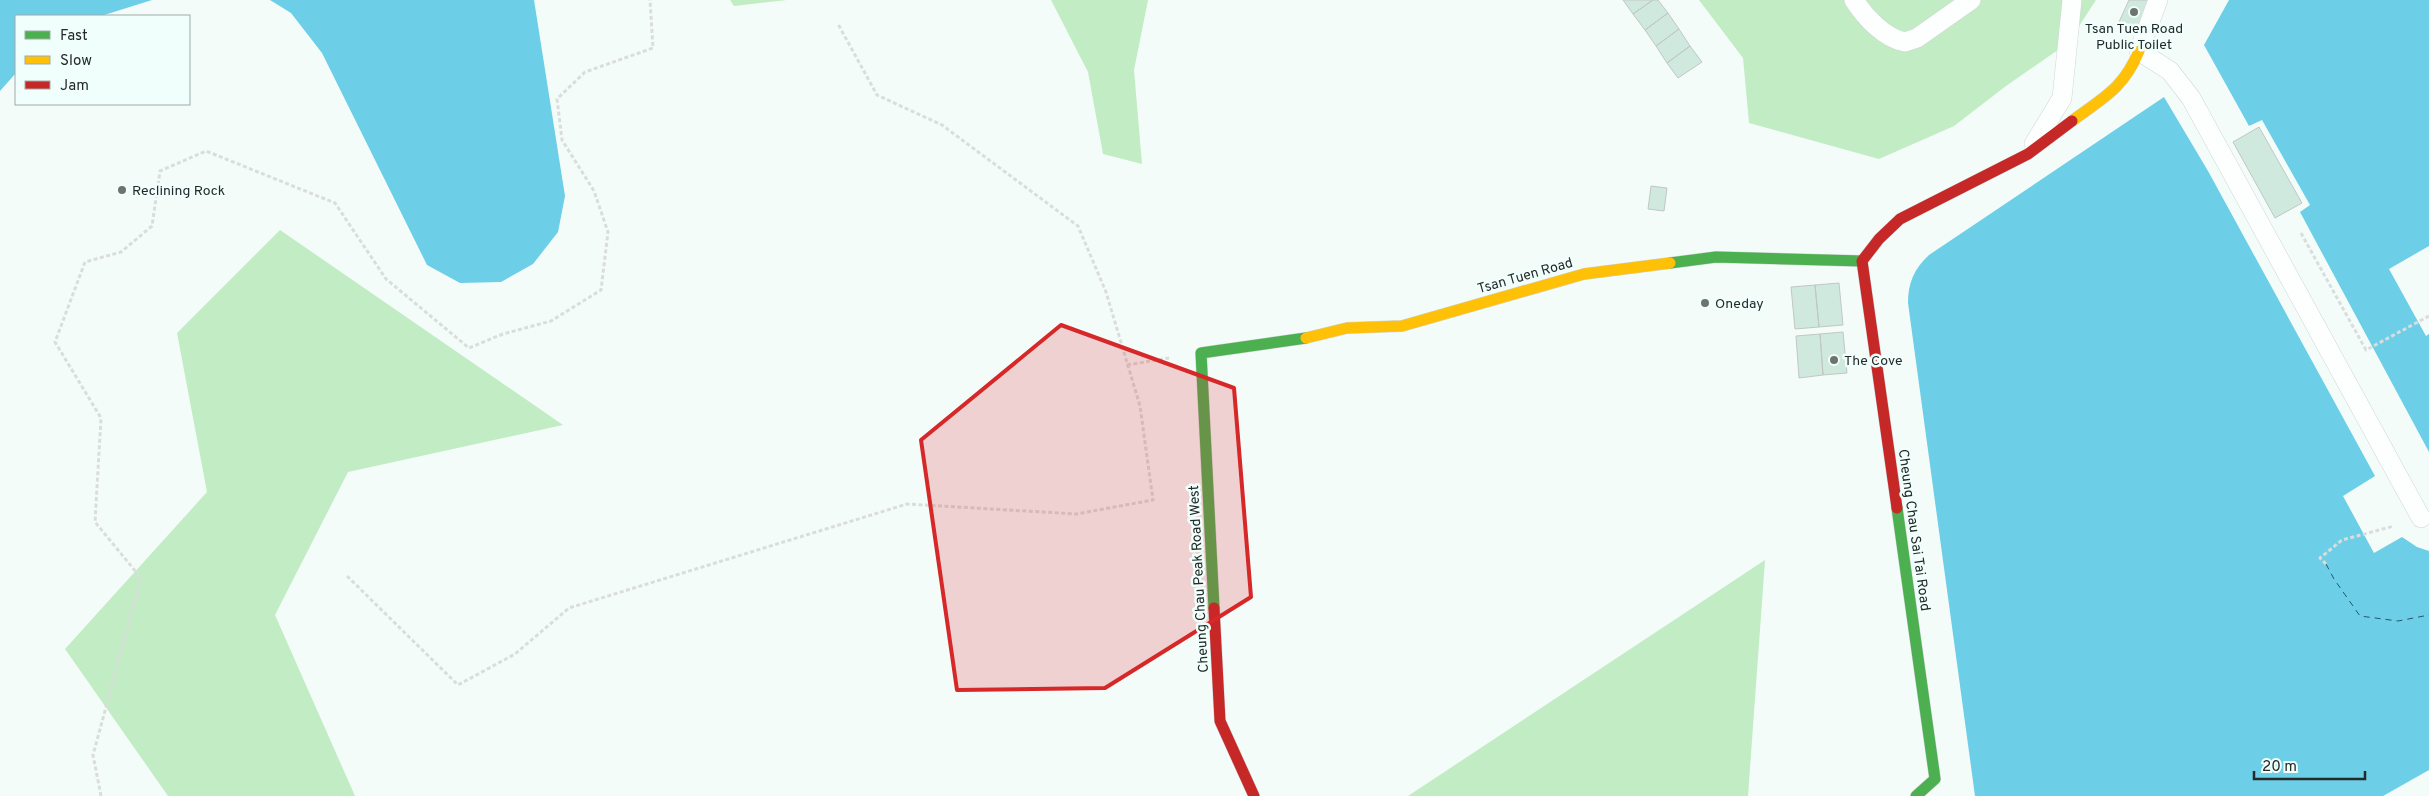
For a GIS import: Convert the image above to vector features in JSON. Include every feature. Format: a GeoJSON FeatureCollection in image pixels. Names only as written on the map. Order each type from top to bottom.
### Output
{"type":"FeatureCollection","features":[{"type":"Feature","properties":{"kind":"street"},"geometry":{"type":"LineString","coordinates":[[1862,260],[1879,239],[1900,219],[2028,154],[2120,85],[2130,72],[2139,51]]}},
{"type":"Feature","properties":{"kind":"street","name":"Tsan Tuen Road"},"geometry":{"type":"LineString","coordinates":[[1201,353],[1289,342],[1348,328],[1402,326],[1584,274],[1716,258],[1862,260]]}},
{"type":"Feature","properties":{"kind":"street","name":"Cheung Chau Sai Tai Road"},"geometry":{"type":"LineString","coordinates":[[1862,260],[1935,779],[1916,796]]}},
{"type":"Feature","properties":{"kind":"street","name":"Cheung Chau Peak Road West"},"geometry":{"type":"LineString","coordinates":[[1201,353],[1220,721],[1254,796]]}},
{"type":"Feature","properties":{"kind":"lane"},"geometry":{"type":"LineString","coordinates":[[1854,0],[1872,22],[1887,35],[1906,42],[1917,38],[1971,0]]}},
{"type":"Feature","properties":{"kind":"lane"},"geometry":{"type":"LineString","coordinates":[[2028,154],[2062,98],[2072,0]]}},
{"type":"Feature","properties":{"kind":"lane"},"geometry":{"type":"LineString","coordinates":[[2158,0],[2139,51],[2170,71],[2191,98],[2421,518]]}},
{"type":"Feature","properties":{"kind":"path"},"geometry":{"type":"LineString","coordinates":[[101,796],[93,754],[141,578],[95,522],[101,418],[55,342],[85,262],[121,252],[152,226],[160,171],[206,151],[335,203],[386,279],[469,348],[502,334],[552,322],[601,290],[608,232],[594,191],[562,140],[557,99],[585,72],[653,48],[650,0]]}},
{"type":"Feature","properties":{"kind":"path"},"geometry":{"type":"LineString","coordinates":[[347,576],[458,685],[515,654],[569,608],[907,504],[1076,514],[1152,500],[1140,406],[1106,292],[1078,226],[942,125],[877,95],[838,24]]}},
{"type":"Feature","properties":{"kind":"path"},"geometry":{"type":"LineString","coordinates":[[2366,350],[2429,316]]}},
{"type":"Feature","properties":{"kind":"path"},"geometry":{"type":"LineString","coordinates":[[1127,365],[1201,353]]}},
{"type":"Feature","properties":{"kind":"path"},"geometry":{"type":"LineString","coordinates":[[2326,564],[2320,558],[2342,540],[2421,518]]}},
{"type":"Feature","properties":{"kind":"highlighted area"},"geometry":{"type":"Polygon","coordinates":[[[1061,325],[1234,388],[1251,597],[1105,688],[957,690],[921,440],[1061,325]]]}},
{"type":"Feature","properties":{"kind":"green space"},"geometry":{"type":"Polygon","coordinates":[[[730,0],[787,0],[734,6],[730,0]]]}},
{"type":"Feature","properties":{"kind":"green space"},"geometry":{"type":"Polygon","coordinates":[[[1051,0],[1148,0],[1134,70],[1142,164],[1103,154],[1088,72],[1051,0]]]}},
{"type":"Feature","properties":{"kind":"green space"},"geometry":{"type":"Polygon","coordinates":[[[1699,0],[2096,0],[2068,43],[2006,86],[1954,126],[1879,159],[1749,123],[1743,58],[1699,0]]]}},
{"type":"Feature","properties":{"kind":"green space"},"geometry":{"type":"Polygon","coordinates":[[[280,230],[563,425],[348,472],[275,615],[355,796],[168,796],[65,649],[207,492],[177,333],[280,230]]]}},
{"type":"Feature","properties":{"kind":"green space"},"geometry":{"type":"Polygon","coordinates":[[[1765,560],[1748,796],[1408,796],[1765,560]]]}},
{"type":"Feature","properties":{"kind":"water"},"geometry":{"type":"Polygon","coordinates":[[[0,0],[152,0],[104,15],[15,15],[15,74],[0,91],[0,0]]]}},
{"type":"Feature","properties":{"kind":"water"},"geometry":{"type":"Polygon","coordinates":[[[270,0],[534,0],[565,196],[558,232],[533,264],[501,282],[460,283],[427,265],[322,53],[291,13],[270,0]]]}},
{"type":"Feature","properties":{"kind":"water"},"geometry":{"type":"Polygon","coordinates":[[[2229,0],[2429,0],[2429,452],[2300,212],[2310,205],[2262,120],[2249,126],[2204,45],[2229,0]]]}},
{"type":"Feature","properties":{"kind":"water"},"geometry":{"type":"Polygon","coordinates":[[[2164,97],[2208,171],[2375,476],[2343,496],[2374,553],[2402,537],[2417,547],[2429,551],[2429,770],[2383,796],[1975,796],[1908,303],[1909,289],[1916,271],[1929,255],[2164,97]]]}},
{"type":"Feature","properties":{"kind":"pier"},"geometry":{"type":"Polygon","coordinates":[[[2429,246],[2429,334],[2426,336],[2389,269],[2429,246]]]}},
{"type":"Feature","properties":{"kind":"building"},"geometry":{"type":"Polygon","coordinates":[[[1623,0],[1653,0],[1633,14],[1623,0]]]}},
{"type":"Feature","properties":{"kind":"building"},"geometry":{"type":"Polygon","coordinates":[[[1653,0],[1658,0],[1668,13],[1645,30],[1633,14],[1653,0]]]}},
{"type":"Feature","properties":{"kind":"building","name":"Tsan Tuen Road Public Toilet"},"geometry":{"type":"Polygon","coordinates":[[[2129,0],[2150,0],[2135,32],[2118,24],[2129,0]]]}},
{"type":"Feature","properties":{"kind":"building"},"geometry":{"type":"Polygon","coordinates":[[[1668,13],[1679,29],[1656,46],[1645,30],[1668,13]]]}},
{"type":"Feature","properties":{"kind":"building"},"geometry":{"type":"Polygon","coordinates":[[[1679,29],[1690,46],[1667,63],[1656,46],[1679,29]]]}},
{"type":"Feature","properties":{"kind":"building"},"geometry":{"type":"Polygon","coordinates":[[[1690,46],[1702,62],[1678,78],[1667,63],[1690,46]]]}},
{"type":"Feature","properties":{"kind":"building"},"geometry":{"type":"Polygon","coordinates":[[[2259,127],[2302,203],[2275,218],[2233,142],[2259,127]]]}},
{"type":"Feature","properties":{"kind":"building"},"geometry":{"type":"Polygon","coordinates":[[[1651,186],[1667,188],[1664,211],[1648,209],[1651,186]]]}},
{"type":"Feature","properties":{"kind":"building"},"geometry":{"type":"Polygon","coordinates":[[[1839,283],[1843,325],[1819,327],[1815,285],[1839,283]]]}},
{"type":"Feature","properties":{"kind":"building"},"geometry":{"type":"Polygon","coordinates":[[[1815,285],[1819,327],[1795,329],[1791,287],[1815,285]]]}},
{"type":"Feature","properties":{"kind":"building"},"geometry":{"type":"Polygon","coordinates":[[[1843,332],[1847,373],[1823,375],[1820,334],[1843,332]]]}},
{"type":"Feature","properties":{"kind":"building"},"geometry":{"type":"Polygon","coordinates":[[[1820,334],[1823,375],[1799,378],[1796,336],[1820,334]]]}},
{"type":"Feature","properties":{"kind":"ferry route"},"geometry":{"type":"LineString","coordinates":[[2326,564],[2334,579],[2360,616],[2398,621],[2429,615]]}},
{"type":"Feature","properties":{"kind":"traffic: fast"},"geometry":{"type":"LineString","coordinates":[[1670,263],[1716,257],[1862,261]]}},
{"type":"Feature","properties":{"kind":"traffic: fast"},"geometry":{"type":"LineString","coordinates":[[1214,608],[1201,353],[1306,338]]}},
{"type":"Feature","properties":{"kind":"traffic: fast"},"geometry":{"type":"LineString","coordinates":[[1897,508],[1935,779],[1916,796]]}},
{"type":"Feature","properties":{"kind":"traffic: slow"},"geometry":{"type":"LineString","coordinates":[[2072,121],[2119,84],[2133,64],[2139,51]]}},
{"type":"Feature","properties":{"kind":"traffic: slow"},"geometry":{"type":"LineString","coordinates":[[1306,338],[1347,328],[1402,326],[1584,274],[1670,263]]}},
{"type":"Feature","properties":{"kind":"traffic: jam"},"geometry":{"type":"LineString","coordinates":[[1862,261],[1879,239],[1900,219],[2028,154],[2072,121]]}},
{"type":"Feature","properties":{"kind":"traffic: jam"},"geometry":{"type":"LineString","coordinates":[[1862,261],[1897,508]]}},
{"type":"Feature","properties":{"kind":"traffic: jam"},"geometry":{"type":"LineString","coordinates":[[1214,608],[1220,721],[1254,796]]}},
{"type":"Feature","properties":{"kind":"place","name":"Tsan Tuen Road Public Toilet"},"geometry":{"type":"Point","coordinates":[2134,12]}},
{"type":"Feature","properties":{"kind":"place","name":"Reclining Rock"},"geometry":{"type":"Point","coordinates":[122,190]}},
{"type":"Feature","properties":{"kind":"place","name":"Oneday"},"geometry":{"type":"Point","coordinates":[1705,303]}},
{"type":"Feature","properties":{"kind":"place","name":"The Cove"},"geometry":{"type":"Point","coordinates":[1834,360]}}]}
